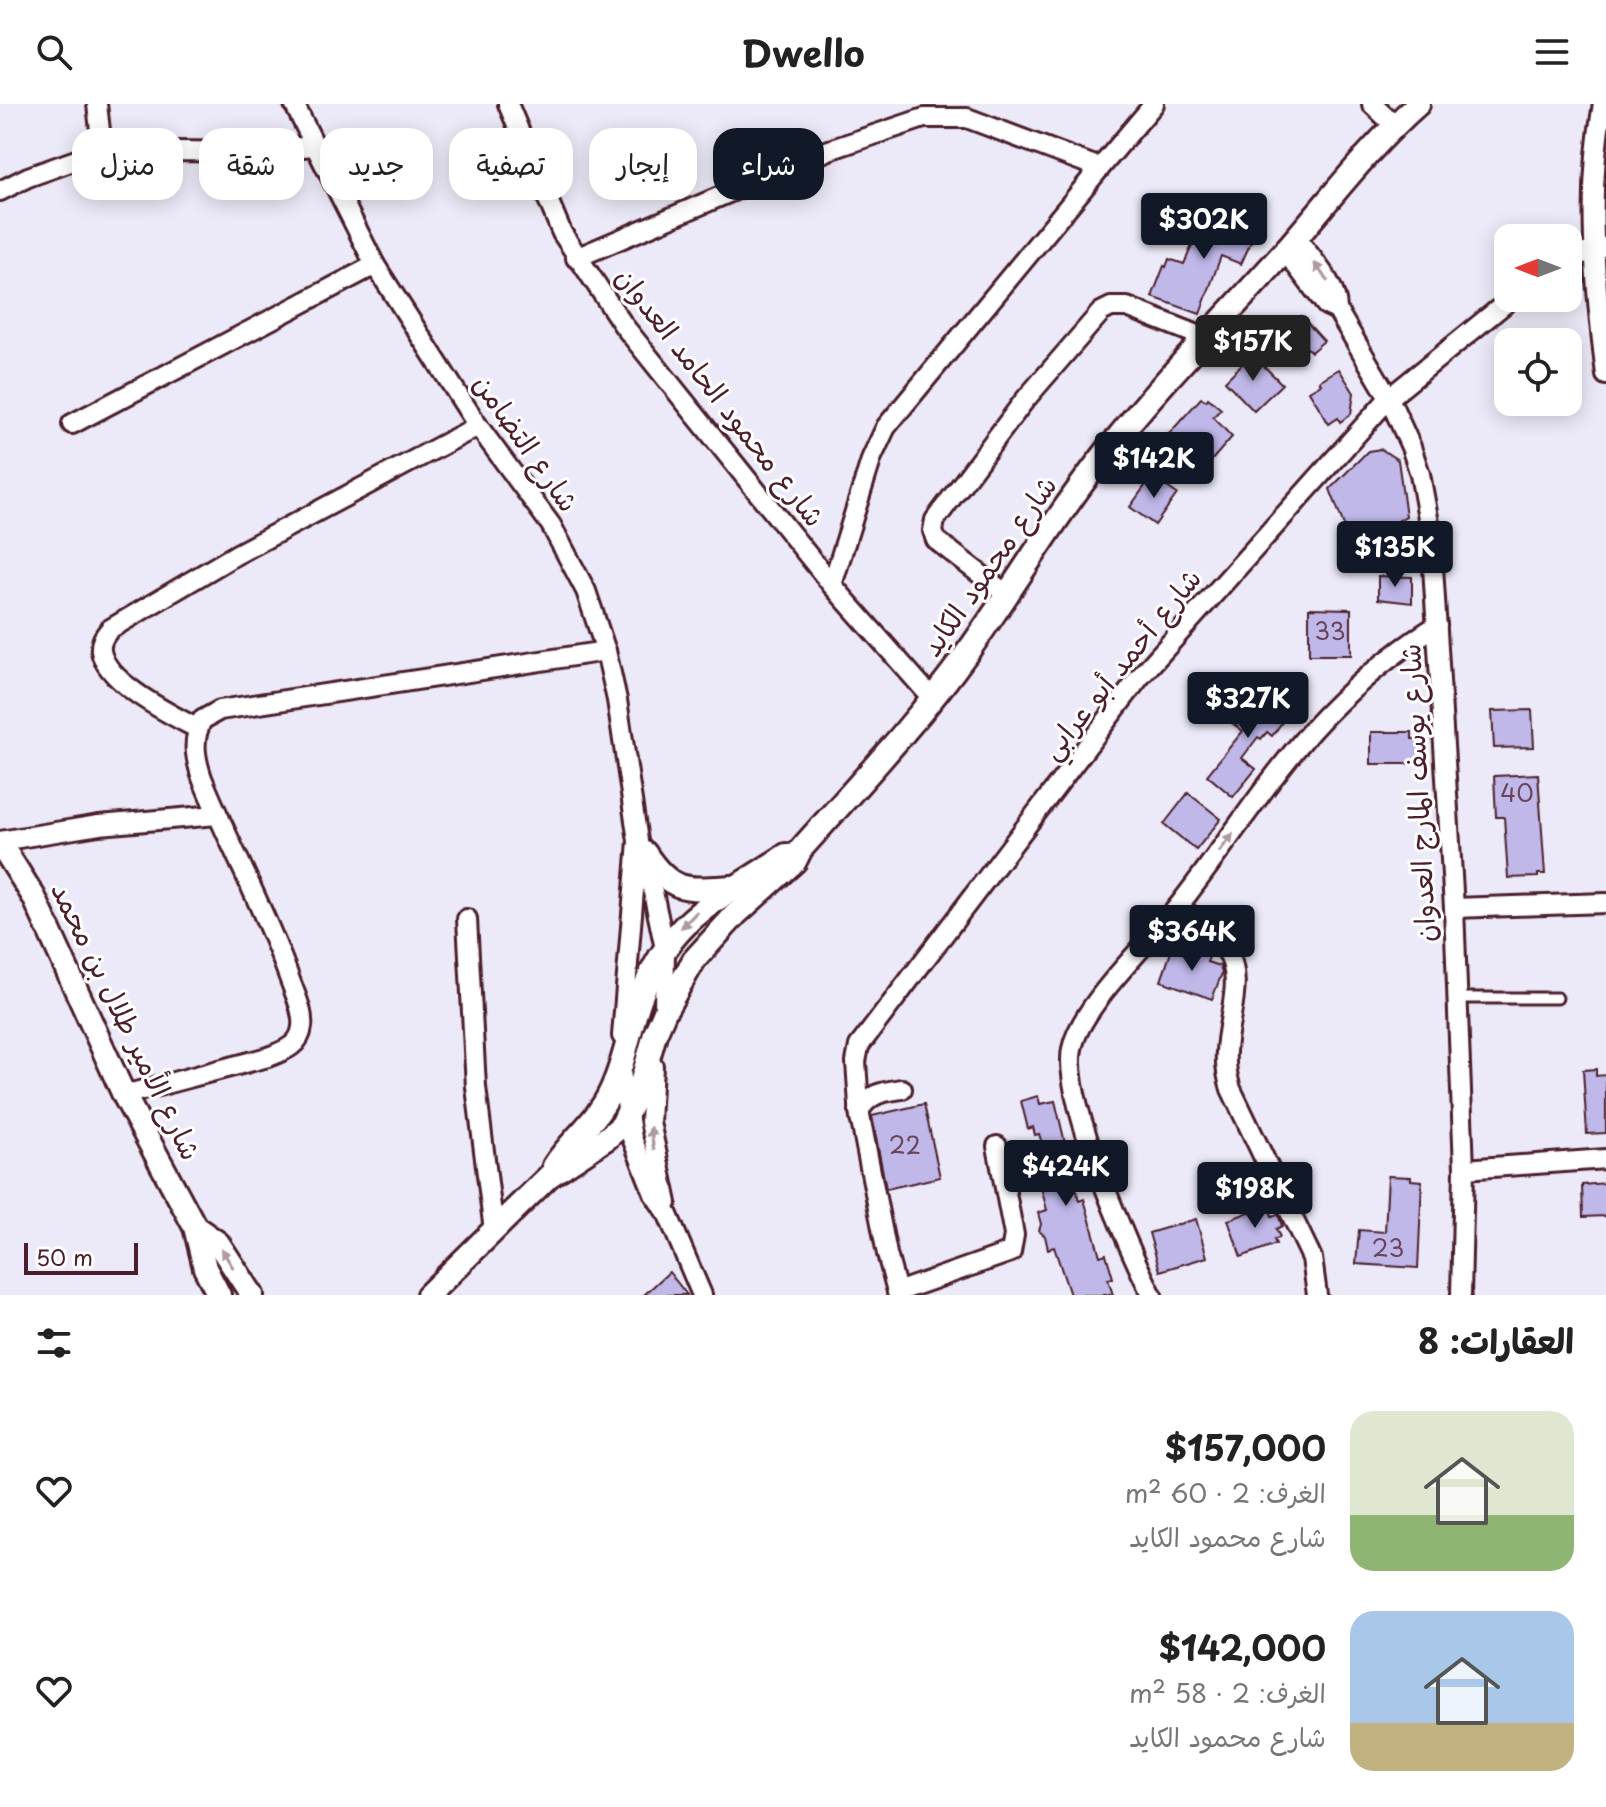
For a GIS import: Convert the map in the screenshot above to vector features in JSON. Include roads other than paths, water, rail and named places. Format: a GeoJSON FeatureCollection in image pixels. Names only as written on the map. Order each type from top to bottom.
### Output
{"type":"FeatureCollection","features":[{"type":"Feature","properties":{"kind":"street"},"geometry":{"type":"LineString","coordinates":[[97,104],[100,128]]}},
{"type":"Feature","properties":{"kind":"street","name":"شارع التضامن"},"geometry":{"type":"LineString","coordinates":[[294,104],[375,265],[478,426],[551,525],[586,591],[606,651],[641,847],[665,949],[665,1011],[649,1103],[653,1145],[668,1215]]}},
{"type":"Feature","properties":{"kind":"street","name":"شارع محمود الحامد العدوان"},"geometry":{"type":"LineString","coordinates":[[508,104],[549,206],[576,258],[624,326],[832,585],[931,697]]}},
{"type":"Feature","properties":{"kind":"street"},"geometry":{"type":"LineString","coordinates":[[832,585],[872,457],[886,427],[1154,104]]}},
{"type":"Feature","properties":{"kind":"street"},"geometry":{"type":"LineString","coordinates":[[1372,104],[1394,125]]}},
{"type":"Feature","properties":{"kind":"street","name":"شارع محمود الكايد"},"geometry":{"type":"LineString","coordinates":[[438,1292],[549,1176],[607,1138],[627,1119],[665,1011],[694,960],[736,914],[795,861],[801,849],[884,757],[971,648],[1046,534],[1106,452],[1203,337],[1394,125],[1418,104]]}},
{"type":"Feature","properties":{"kind":"street"},"geometry":{"type":"LineString","coordinates":[[1603,104],[1596,168],[1606,375]]}},
{"type":"Feature","properties":{"kind":"street"},"geometry":{"type":"LineString","coordinates":[[576,258],[829,150],[924,118],[967,118],[1100,168]]}},
{"type":"Feature","properties":{"kind":"street"},"geometry":{"type":"LineString","coordinates":[[183,151],[250,152],[313,146]]}},
{"type":"Feature","properties":{"kind":"street"},"geometry":{"type":"LineString","coordinates":[[0,191],[72,161]]}},
{"type":"Feature","properties":{"kind":"street","name":"شارع يوسف المارج العدوان"},"geometry":{"type":"LineString","coordinates":[[1290,244],[1326,305],[1337,310],[1389,398],[1416,460],[1427,503],[1454,908],[1464,1169],[1461,1295]]}},
{"type":"Feature","properties":{"kind":"street"},"geometry":{"type":"LineString","coordinates":[[72,424],[375,265]]}},
{"type":"Feature","properties":{"kind":"street"},"geometry":{"type":"LineString","coordinates":[[1006,594],[936,540],[933,526],[1024,401],[1101,312],[1111,307],[1127,307],[1203,337]]}},
{"type":"Feature","properties":{"kind":"street","name":"شارع أحمد أبو عرابي"},"geometry":{"type":"LineString","coordinates":[[997,1146],[1014,1235],[1011,1252],[898,1294],[860,1119],[856,1062],[859,1046],[1139,678],[1389,398],[1495,312]]}},
{"type":"Feature","properties":{"kind":"street"},"geometry":{"type":"LineString","coordinates":[[198,729],[156,706],[128,686],[108,666],[101,655],[101,646],[110,629],[237,554],[478,426]]}},
{"type":"Feature","properties":{"kind":"street"},"geometry":{"type":"LineString","coordinates":[[1152,1295],[1108,1197],[1072,1081],[1071,1050],[1084,1018],[1179,906],[1311,732],[1387,661],[1437,625]]}},
{"type":"Feature","properties":{"kind":"street"},"geometry":{"type":"LineString","coordinates":[[124,1095],[268,1057],[290,1048],[299,1039],[303,1028],[299,1006],[271,928],[217,815],[195,755],[202,720],[220,710],[606,651]]}},
{"type":"Feature","properties":{"kind":"street"},"geometry":{"type":"LineString","coordinates":[[0,842],[99,825],[217,815]]}},
{"type":"Feature","properties":{"kind":"street","name":"شارع الأمير طلال بن محمد"},"geometry":{"type":"LineString","coordinates":[[0,842],[34,897],[124,1095],[195,1227],[205,1268],[219,1295]]}},
{"type":"Feature","properties":{"kind":"street"},"geometry":{"type":"LineString","coordinates":[[641,847],[658,873],[679,888],[736,887]]}},
{"type":"Feature","properties":{"kind":"street","name":"شارع التضامن"},"geometry":{"type":"LineString","coordinates":[[641,847],[620,1070],[627,1119],[654,1194],[668,1215],[702,1295]]}},
{"type":"Feature","properties":{"kind":"street","name":"شارع محمود الكايد"},"geometry":{"type":"LineString","coordinates":[[549,1176],[555,1163],[601,1109],[620,1070],[640,999],[665,949],[699,910],[789,853],[801,849]]}},
{"type":"Feature","properties":{"kind":"street"},"geometry":{"type":"LineString","coordinates":[[1454,908],[1606,903]]}},
{"type":"Feature","properties":{"kind":"street"},"geometry":{"type":"LineString","coordinates":[[1179,906],[1214,935],[1233,961],[1236,977],[1227,1040],[1226,1073],[1312,1258],[1317,1295]]}},
{"type":"Feature","properties":{"kind":"street"},"geometry":{"type":"LineString","coordinates":[[467,919],[476,1087],[494,1231]]}},
{"type":"Feature","properties":{"kind":"street"},"geometry":{"type":"LineString","coordinates":[[860,1119],[859,1111],[876,1093],[902,1089]]}},
{"type":"Feature","properties":{"kind":"street"},"geometry":{"type":"LineString","coordinates":[[1464,1169],[1606,1159]]}},
{"type":"Feature","properties":{"kind":"street","name":"شارع الأمير طلال بن محمد"},"geometry":{"type":"LineString","coordinates":[[195,1227],[218,1243],[252,1295]]}},
{"type":"Feature","properties":{"kind":"lane"},"geometry":{"type":"LineString","coordinates":[[1456,998],[1557,998]]}}]}
